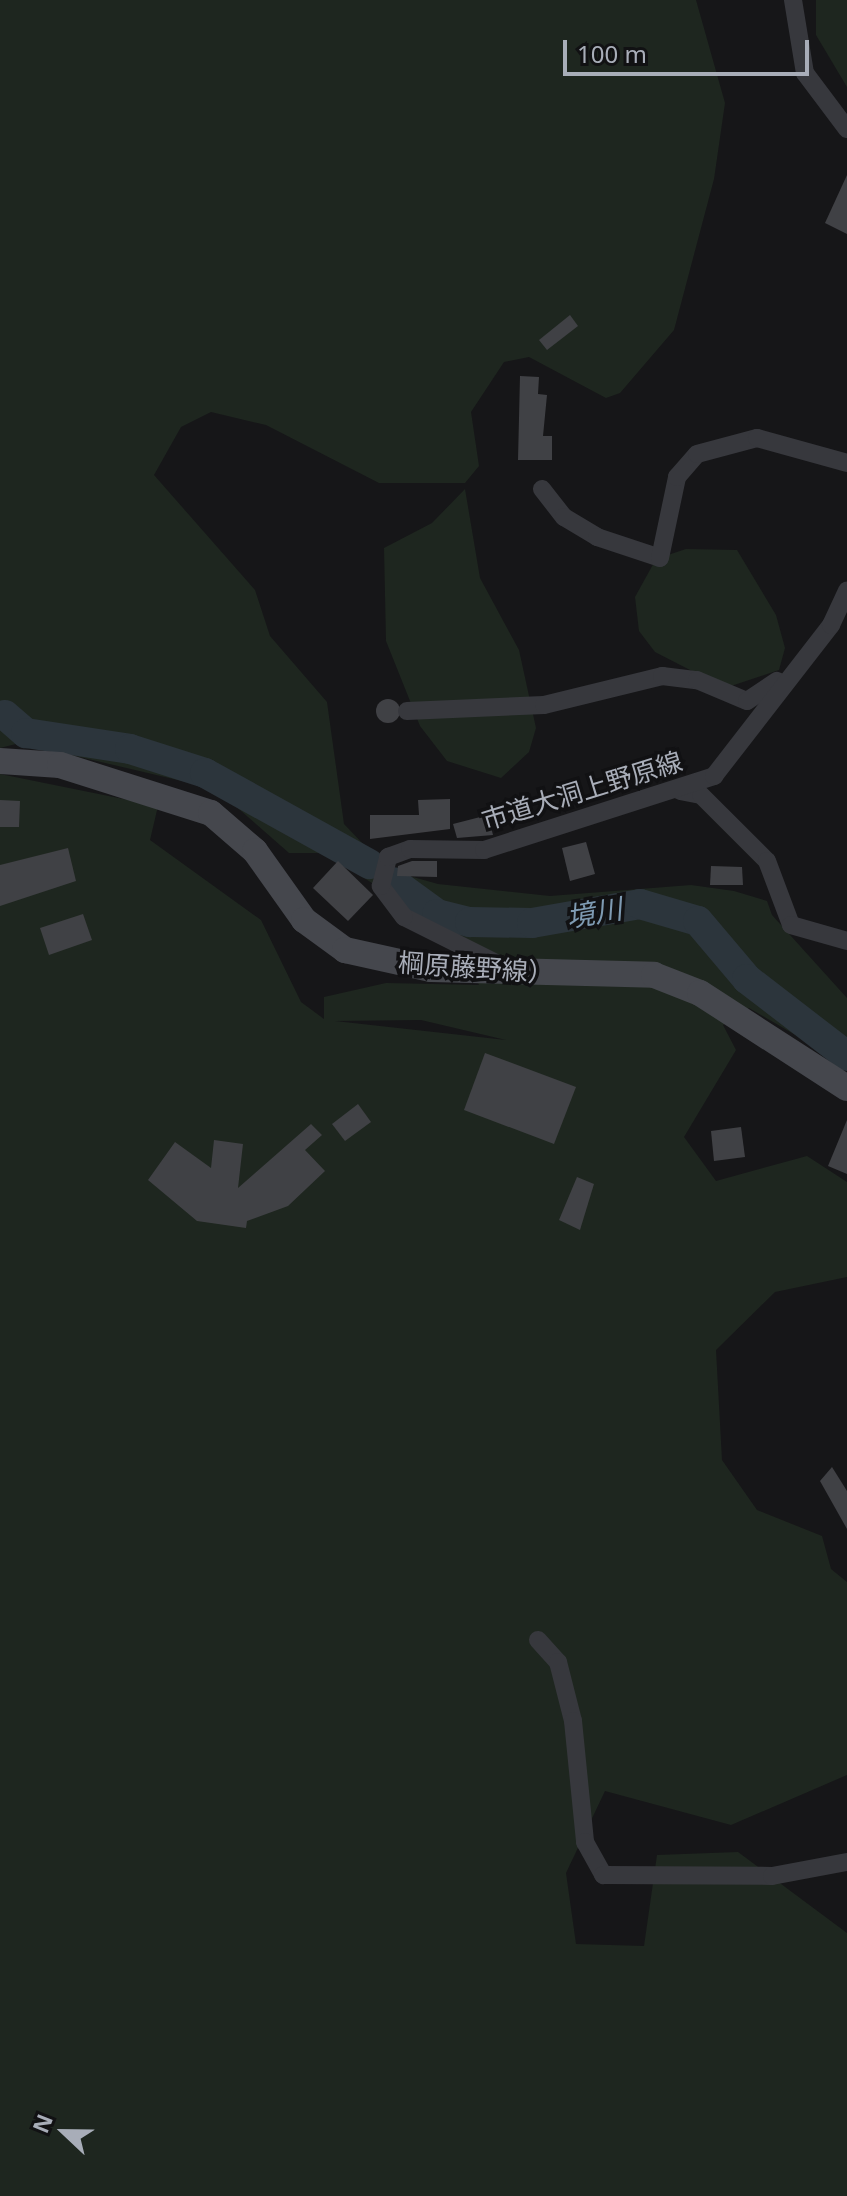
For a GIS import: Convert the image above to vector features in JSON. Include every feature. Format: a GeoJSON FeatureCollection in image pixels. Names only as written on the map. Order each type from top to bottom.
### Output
{"type":"FeatureCollection","features":[{"type":"Feature","properties":{"kind":"main road","name":"棡原藤野線）"},"geometry":{"type":"LineString","coordinates":[[0,761],[60,765],[211,813],[255,851],[304,920],[345,950],[405,966],[519,974],[633,973],[679,983],[847,1088]]}},
{"type":"Feature","properties":{"kind":"street"},"geometry":{"type":"LineString","coordinates":[[793,0],[805,73],[847,129]]}},
{"type":"Feature","properties":{"kind":"street"},"geometry":{"type":"LineString","coordinates":[[542,489],[564,517],[597,537],[660,558],[677,477],[697,454],[757,438],[847,463]]}},
{"type":"Feature","properties":{"kind":"street","name":"市道大洞上野原線"},"geometry":{"type":"LineString","coordinates":[[519,974],[404,917],[381,886],[388,857],[410,849],[484,850],[680,791],[729,763],[787,675],[831,625],[847,591]]}},
{"type":"Feature","properties":{"kind":"street"},"geometry":{"type":"LineString","coordinates":[[407,711],[544,705],[662,676],[697,680],[747,701],[787,675]]}},
{"type":"Feature","properties":{"kind":"street"},"geometry":{"type":"LineString","coordinates":[[680,791],[701,795],[767,861],[791,925],[847,941]]}},
{"type":"Feature","properties":{"kind":"street"},"geometry":{"type":"LineString","coordinates":[[538,1640],[558,1662],[573,1721],[585,1842],[603,1875],[772,1876],[847,1862]]}},
{"type":"Feature","properties":{"kind":"shaded area"},"geometry":{"type":"Polygon","coordinates":[[[0,0],[696,0],[725,103],[714,179],[674,330],[620,393],[606,398],[529,357],[504,362],[471,412],[479,466],[465,483],[379,483],[266,425],[211,412],[181,427],[154,475],[255,590],[270,636],[327,702],[344,824],[388,870],[438,884],[550,896],[691,885],[734,891],[767,901],[772,915],[847,998],[847,1065],[749,1008],[723,1025],[736,1050],[684,1137],[716,1181],[807,1156],[847,1182],[847,1277],[775,1292],[716,1350],[722,1460],[757,1510],[822,1536],[831,1569],[847,1582],[847,1775],[731,1825],[605,1791],[566,1873],[576,1944],[644,1946],[657,1855],[738,1852],[847,1933],[847,2196],[0,2196],[0,774],[158,806],[150,840],[261,920],[301,1002],[324,1019],[324,997],[386,983],[479,985],[458,938],[325,853],[289,853],[216,789],[20,743],[0,748],[0,0]],[[421,1020],[335,1021],[506,1040],[421,1020]]]}},
{"type":"Feature","properties":{"kind":"shaded area"},"geometry":{"type":"Polygon","coordinates":[[[816,0],[847,0],[847,87],[816,35],[816,0]]]}},
{"type":"Feature","properties":{"kind":"shaded area"},"geometry":{"type":"Polygon","coordinates":[[[465,489],[480,578],[519,650],[536,728],[529,752],[501,778],[447,761],[420,726],[386,641],[384,548],[432,523],[465,489]]]}},
{"type":"Feature","properties":{"kind":"shaded area"},"geometry":{"type":"Polygon","coordinates":[[[686,549],[737,550],[776,615],[785,648],[779,670],[725,688],[655,652],[639,631],[635,597],[656,559],[686,549]]]}},
{"type":"Feature","properties":{"kind":"building"},"geometry":{"type":"Polygon","coordinates":[[[847,175],[847,234],[825,223],[847,175]]]}},
{"type":"Feature","properties":{"kind":"building"},"geometry":{"type":"Polygon","coordinates":[[[570,315],[578,326],[547,350],[539,340],[570,315]]]}},
{"type":"Feature","properties":{"kind":"building"},"geometry":{"type":"Polygon","coordinates":[[[520,376],[539,377],[538,394],[547,395],[543,436],[552,436],[552,460],[518,460],[520,376]]]}},
{"type":"Feature","properties":{"kind":"building"},"geometry":{"type":"Polygon","coordinates":[[[388,699],[399,706],[400,711],[393,722],[388,723],[377,716],[376,711],[383,700],[388,699]]]}},
{"type":"Feature","properties":{"kind":"building"},"geometry":{"type":"Polygon","coordinates":[[[450,799],[450,829],[370,839],[370,815],[419,815],[418,800],[450,799]]]}},
{"type":"Feature","properties":{"kind":"building"},"geometry":{"type":"Polygon","coordinates":[[[0,800],[20,801],[19,827],[0,827],[0,800]]]}},
{"type":"Feature","properties":{"kind":"building"},"geometry":{"type":"Polygon","coordinates":[[[488,815],[493,835],[457,838],[453,824],[488,815]]]}},
{"type":"Feature","properties":{"kind":"building"},"geometry":{"type":"Polygon","coordinates":[[[586,842],[595,874],[570,881],[562,848],[586,842]]]}},
{"type":"Feature","properties":{"kind":"building"},"geometry":{"type":"Polygon","coordinates":[[[68,848],[76,881],[0,906],[0,865],[68,848]]]}},
{"type":"Feature","properties":{"kind":"building"},"geometry":{"type":"Polygon","coordinates":[[[338,861],[373,895],[348,921],[313,888],[338,861]]]}},
{"type":"Feature","properties":{"kind":"building"},"geometry":{"type":"Polygon","coordinates":[[[412,861],[437,861],[437,877],[397,876],[398,866],[412,861]]]}},
{"type":"Feature","properties":{"kind":"building"},"geometry":{"type":"Polygon","coordinates":[[[711,866],[742,867],[743,885],[710,885],[711,866]]]}},
{"type":"Feature","properties":{"kind":"building"},"geometry":{"type":"Polygon","coordinates":[[[83,914],[92,940],[49,955],[40,928],[83,914]]]}},
{"type":"Feature","properties":{"kind":"building"},"geometry":{"type":"Polygon","coordinates":[[[485,1053],[576,1087],[554,1144],[464,1110],[485,1053]]]}},
{"type":"Feature","properties":{"kind":"building"},"geometry":{"type":"Polygon","coordinates":[[[358,1104],[371,1122],[345,1141],[332,1124],[358,1104]]]}},
{"type":"Feature","properties":{"kind":"building"},"geometry":{"type":"Polygon","coordinates":[[[847,1120],[847,1174],[828,1166],[847,1120]]]}},
{"type":"Feature","properties":{"kind":"building"},"geometry":{"type":"Polygon","coordinates":[[[311,1124],[322,1135],[305,1150],[325,1171],[288,1206],[247,1221],[246,1228],[197,1221],[148,1180],[175,1142],[211,1168],[214,1140],[243,1144],[238,1188],[311,1124]]]}},
{"type":"Feature","properties":{"kind":"building"},"geometry":{"type":"Polygon","coordinates":[[[741,1127],[745,1157],[714,1161],[711,1131],[741,1127]]]}},
{"type":"Feature","properties":{"kind":"building"},"geometry":{"type":"Polygon","coordinates":[[[577,1177],[594,1184],[580,1230],[559,1220],[577,1177]]]}},
{"type":"Feature","properties":{"kind":"building"},"geometry":{"type":"Polygon","coordinates":[[[832,1467],[847,1491],[847,1529],[820,1481],[832,1467]]]}},
{"type":"Feature","properties":{"kind":"waterway","name":"境川"},"geometry":{"type":"LineString","coordinates":[[5,715],[26,733],[130,749],[205,773],[369,864]]}},
{"type":"Feature","properties":{"kind":"waterway","name":"境川"},"geometry":{"type":"LineString","coordinates":[[393,882],[437,914],[470,922],[532,923],[640,904],[698,921],[747,979],[847,1056]]}}]}
